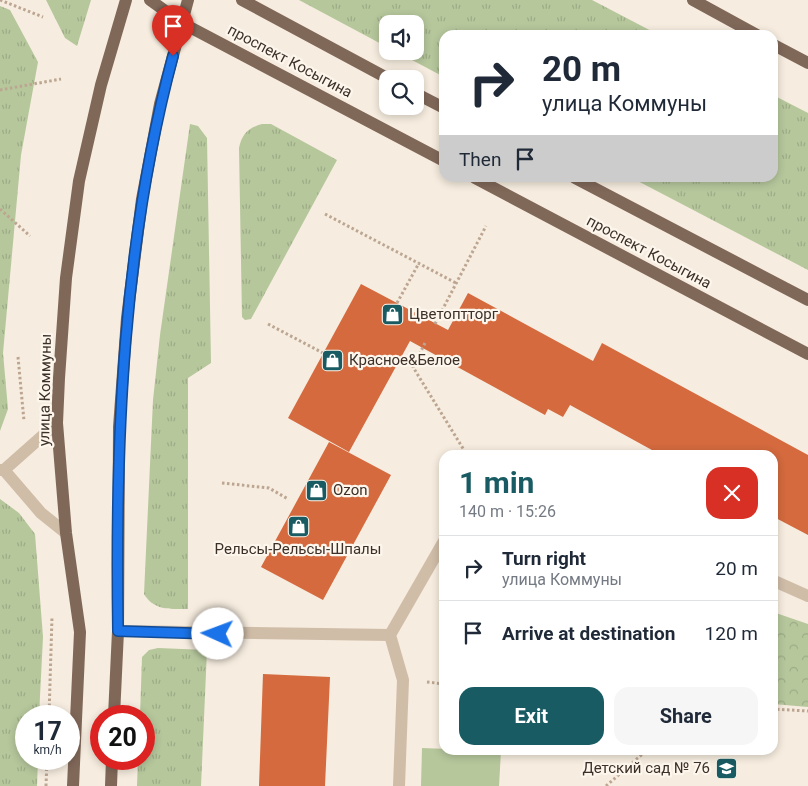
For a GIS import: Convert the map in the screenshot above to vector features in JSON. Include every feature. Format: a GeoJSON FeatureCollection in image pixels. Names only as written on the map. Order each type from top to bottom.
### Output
{"type":"FeatureCollection","features":[{"type":"Feature","properties":{"kind":"main road","name":"улица Коммуны"},"geometry":{"type":"LineString","coordinates":[[73,786],[80,632],[66,533],[57,423],[66,278],[79,181],[101,85],[126,0]]}},
{"type":"Feature","properties":{"kind":"main road","name":"проспект Косыгина"},"geometry":{"type":"LineString","coordinates":[[150,0],[182,23],[439,158]]}},
{"type":"Feature","properties":{"kind":"main road"},"geometry":{"type":"LineString","coordinates":[[115,705],[118,631],[119,427],[127,318],[142,200],[156,126],[188,0]]}},
{"type":"Feature","properties":{"kind":"main road","name":"проспект Косыгина"},"geometry":{"type":"LineString","coordinates":[[242,0],[379,74]]}},
{"type":"Feature","properties":{"kind":"main road"},"geometry":{"type":"LineString","coordinates":[[694,0],[748,30]]}},
{"type":"Feature","properties":{"kind":"main road"},"geometry":{"type":"LineString","coordinates":[[778,47],[808,63]]}},
{"type":"Feature","properties":{"kind":"main road"},"geometry":{"type":"LineString","coordinates":[[424,98],[439,105]]}},
{"type":"Feature","properties":{"kind":"main road","name":"проспект Косыгина"},"geometry":{"type":"LineString","coordinates":[[482,182],[808,354]]}},
{"type":"Feature","properties":{"kind":"main road","name":"проспект Косыгина"},"geometry":{"type":"LineString","coordinates":[[583,182],[808,300]]}},
{"type":"Feature","properties":{"kind":"main road"},"geometry":{"type":"LineString","coordinates":[[111,786],[112,770]]}},
{"type":"Feature","properties":{"kind":"lane"},"geometry":{"type":"LineString","coordinates":[[57,423],[2,470],[41,513],[66,533]]}},
{"type":"Feature","properties":{"kind":"lane"},"geometry":{"type":"LineString","coordinates":[[398,786],[403,680],[390,635],[439,550]]}},
{"type":"Feature","properties":{"kind":"lane"},"geometry":{"type":"LineString","coordinates":[[778,583],[808,596]]}},
{"type":"Feature","properties":{"kind":"lane"},"geometry":{"type":"LineString","coordinates":[[118,631],[390,635]]}},
{"type":"Feature","properties":{"kind":"path"},"geometry":{"type":"LineString","coordinates":[[0,0],[42,17]]}},
{"type":"Feature","properties":{"kind":"path"},"geometry":{"type":"LineString","coordinates":[[0,90],[61,79]]}},
{"type":"Feature","properties":{"kind":"path"},"geometry":{"type":"LineString","coordinates":[[0,209],[30,236]]}},
{"type":"Feature","properties":{"kind":"path"},"geometry":{"type":"LineString","coordinates":[[325,214],[456,284]]}},
{"type":"Feature","properties":{"kind":"path"},"geometry":{"type":"LineString","coordinates":[[435,324],[486,226]]}},
{"type":"Feature","properties":{"kind":"path"},"geometry":{"type":"LineString","coordinates":[[397,303],[419,263]]}},
{"type":"Feature","properties":{"kind":"path"},"geometry":{"type":"LineString","coordinates":[[268,324],[323,353]]}},
{"type":"Feature","properties":{"kind":"path"},"geometry":{"type":"LineString","coordinates":[[425,343],[413,367],[464,450]]}},
{"type":"Feature","properties":{"kind":"path"},"geometry":{"type":"LineString","coordinates":[[222,483],[269,488],[288,499]]}},
{"type":"Feature","properties":{"kind":"path"},"geometry":{"type":"LineString","coordinates":[[778,709],[808,711]]}},
{"type":"Feature","properties":{"kind":"path"},"geometry":{"type":"LineString","coordinates":[[606,786],[641,755]]}},
{"type":"Feature","properties":{"kind":"path"},"geometry":{"type":"LineString","coordinates":[[46,786],[47,770]]}},
{"type":"Feature","properties":{"kind":"green space"},"geometry":{"type":"Polygon","coordinates":[[[46,0],[91,0],[77,46],[65,38],[46,0]]]}},
{"type":"Feature","properties":{"kind":"green space"},"geometry":{"type":"Polygon","coordinates":[[[299,0],[592,0],[649,30],[439,30],[439,74],[412,60],[424,60],[424,15],[379,15],[379,43],[299,0]]]}},
{"type":"Feature","properties":{"kind":"green space"},"geometry":{"type":"Polygon","coordinates":[[[0,6],[10,10],[38,62],[21,155],[3,353],[8,409],[0,431],[0,6]]]}},
{"type":"Feature","properties":{"kind":"green space"},"geometry":{"type":"Polygon","coordinates":[[[778,98],[808,113],[808,270],[640,182],[778,182],[778,98]]]}},
{"type":"Feature","properties":{"kind":"green space"},"geometry":{"type":"Polygon","coordinates":[[[190,124],[198,126],[207,138],[211,363],[188,378],[188,609],[175,609],[163,608],[153,604],[144,594],[153,400],[160,335],[190,124]]]}},
{"type":"Feature","properties":{"kind":"green space"},"geometry":{"type":"Polygon","coordinates":[[[262,124],[271,124],[337,160],[251,319],[245,320],[242,317],[239,148],[246,132],[262,124]]]}},
{"type":"Feature","properties":{"kind":"green space"},"geometry":{"type":"Polygon","coordinates":[[[0,499],[19,513],[35,534],[43,637],[40,705],[15,705],[15,770],[38,770],[37,786],[0,786],[0,499]]]}},
{"type":"Feature","properties":{"kind":"green space"},"geometry":{"type":"Polygon","coordinates":[[[778,614],[808,624],[808,707],[778,704],[778,614]]]}},
{"type":"Feature","properties":{"kind":"green space"},"geometry":{"type":"Polygon","coordinates":[[[158,648],[207,650],[201,786],[137,786],[138,770],[155,770],[155,705],[140,705],[142,657],[149,650],[158,648]]]}},
{"type":"Feature","properties":{"kind":"green space"},"geometry":{"type":"Polygon","coordinates":[[[422,748],[439,749],[439,755],[501,755],[499,786],[421,786],[422,748]]]}},
{"type":"Feature","properties":{"kind":"building"},"geometry":{"type":"Polygon","coordinates":[[[361,284],[448,330],[468,293],[593,361],[602,343],[808,455],[808,535],[778,519],[778,450],[652,450],[570,405],[563,417],[548,409],[545,415],[410,341],[349,452],[288,418],[361,284]]]}},
{"type":"Feature","properties":{"kind":"building"},"geometry":{"type":"Polygon","coordinates":[[[329,442],[391,475],[323,600],[261,567],[329,442]]]}},
{"type":"Feature","properties":{"kind":"building"},"geometry":{"type":"Polygon","coordinates":[[[263,674],[330,677],[325,786],[259,786],[263,674]]]}},
{"type":"Feature","properties":{"kind":"place","name":"Цветоптторг"},"geometry":{"type":"Point","coordinates":[393,314]}},
{"type":"Feature","properties":{"kind":"place","name":"Красное&Белое"},"geometry":{"type":"Point","coordinates":[333,360]}},
{"type":"Feature","properties":{"kind":"place","name":"Ozon"},"geometry":{"type":"Point","coordinates":[317,490]}},
{"type":"Feature","properties":{"kind":"place","name":"Рельсы-Рельсы-Шпалы"},"geometry":{"type":"Point","coordinates":[298,526]}},
{"type":"Feature","properties":{"kind":"place","name":"Детский сад № 76"},"geometry":{"type":"Point","coordinates":[726,768]}},
{"type":"Feature","properties":{"kind":"route"},"geometry":{"type":"LineString","coordinates":[[173,56],[160,104],[142,200],[127,318],[119,427],[118,631],[218,634]]}}]}
